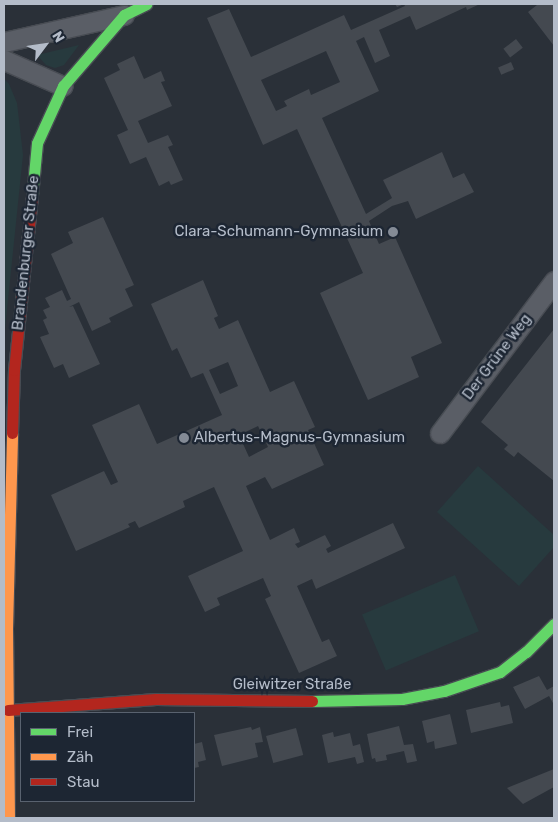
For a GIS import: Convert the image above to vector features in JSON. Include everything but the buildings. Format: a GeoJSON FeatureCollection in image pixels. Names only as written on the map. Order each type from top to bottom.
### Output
{"type":"FeatureCollection","features":[{"type":"Feature","properties":{"kind":"street","name":"Brandenburger Straße"},"geometry":{"type":"LineString","coordinates":[[4,42],[124,14],[147,4]]}},
{"type":"Feature","properties":{"kind":"street","name":"Brandenburger Straße"},"geometry":{"type":"LineString","coordinates":[[9,818],[6,789],[14,370],[37,142],[63,86],[124,14]]}},
{"type":"Feature","properties":{"kind":"street"},"geometry":{"type":"LineString","coordinates":[[4,60],[63,86]]}},
{"type":"Feature","properties":{"kind":"street","name":"Der Grüne Weg"},"geometry":{"type":"LineString","coordinates":[[440,433],[554,280]]}},
{"type":"Feature","properties":{"kind":"street","name":"Gleiwitzer Straße"},"geometry":{"type":"LineString","coordinates":[[8,710],[156,699],[278,702],[402,699],[444,691],[500,672],[526,652],[554,624]]}},
{"type":"Feature","properties":{"kind":"green space"},"geometry":{"type":"Polygon","coordinates":[[[79,45],[64,65],[55,68],[46,65],[37,55],[79,45]]]}},
{"type":"Feature","properties":{"kind":"green space"},"geometry":{"type":"Polygon","coordinates":[[[4,79],[9,84],[17,103],[23,155],[4,338],[4,79]]]}},
{"type":"Feature","properties":{"kind":"green space"},"geometry":{"type":"Polygon","coordinates":[[[478,466],[554,535],[554,547],[519,586],[437,512],[478,466]]]}},
{"type":"Feature","properties":{"kind":"green space"},"geometry":{"type":"Polygon","coordinates":[[[455,575],[479,631],[386,671],[362,614],[455,575]]]}},
{"type":"Feature","properties":{"kind":"traffic: fast"},"geometry":{"type":"LineString","coordinates":[[32,196],[37,143],[63,86],[124,15],[147,4]]}},
{"type":"Feature","properties":{"kind":"traffic: fast"},"geometry":{"type":"LineString","coordinates":[[312,701],[402,699],[444,691],[500,672],[526,652],[554,624]]}},
{"type":"Feature","properties":{"kind":"traffic: slow"},"geometry":{"type":"LineString","coordinates":[[9,818],[7,629],[12,433]]}},
{"type":"Feature","properties":{"kind":"traffic: jam"},"geometry":{"type":"LineString","coordinates":[[12,433],[14,370],[32,196]]}},
{"type":"Feature","properties":{"kind":"traffic: jam"},"geometry":{"type":"LineString","coordinates":[[8,710],[156,699],[312,701]]}},
{"type":"Feature","properties":{"kind":"place","name":"Clara-Schumann-Gymnasium"},"geometry":{"type":"Point","coordinates":[393,232]}},
{"type":"Feature","properties":{"kind":"place","name":"Albertus-Magnus-Gymnasium"},"geometry":{"type":"Point","coordinates":[184,438]}}]}
